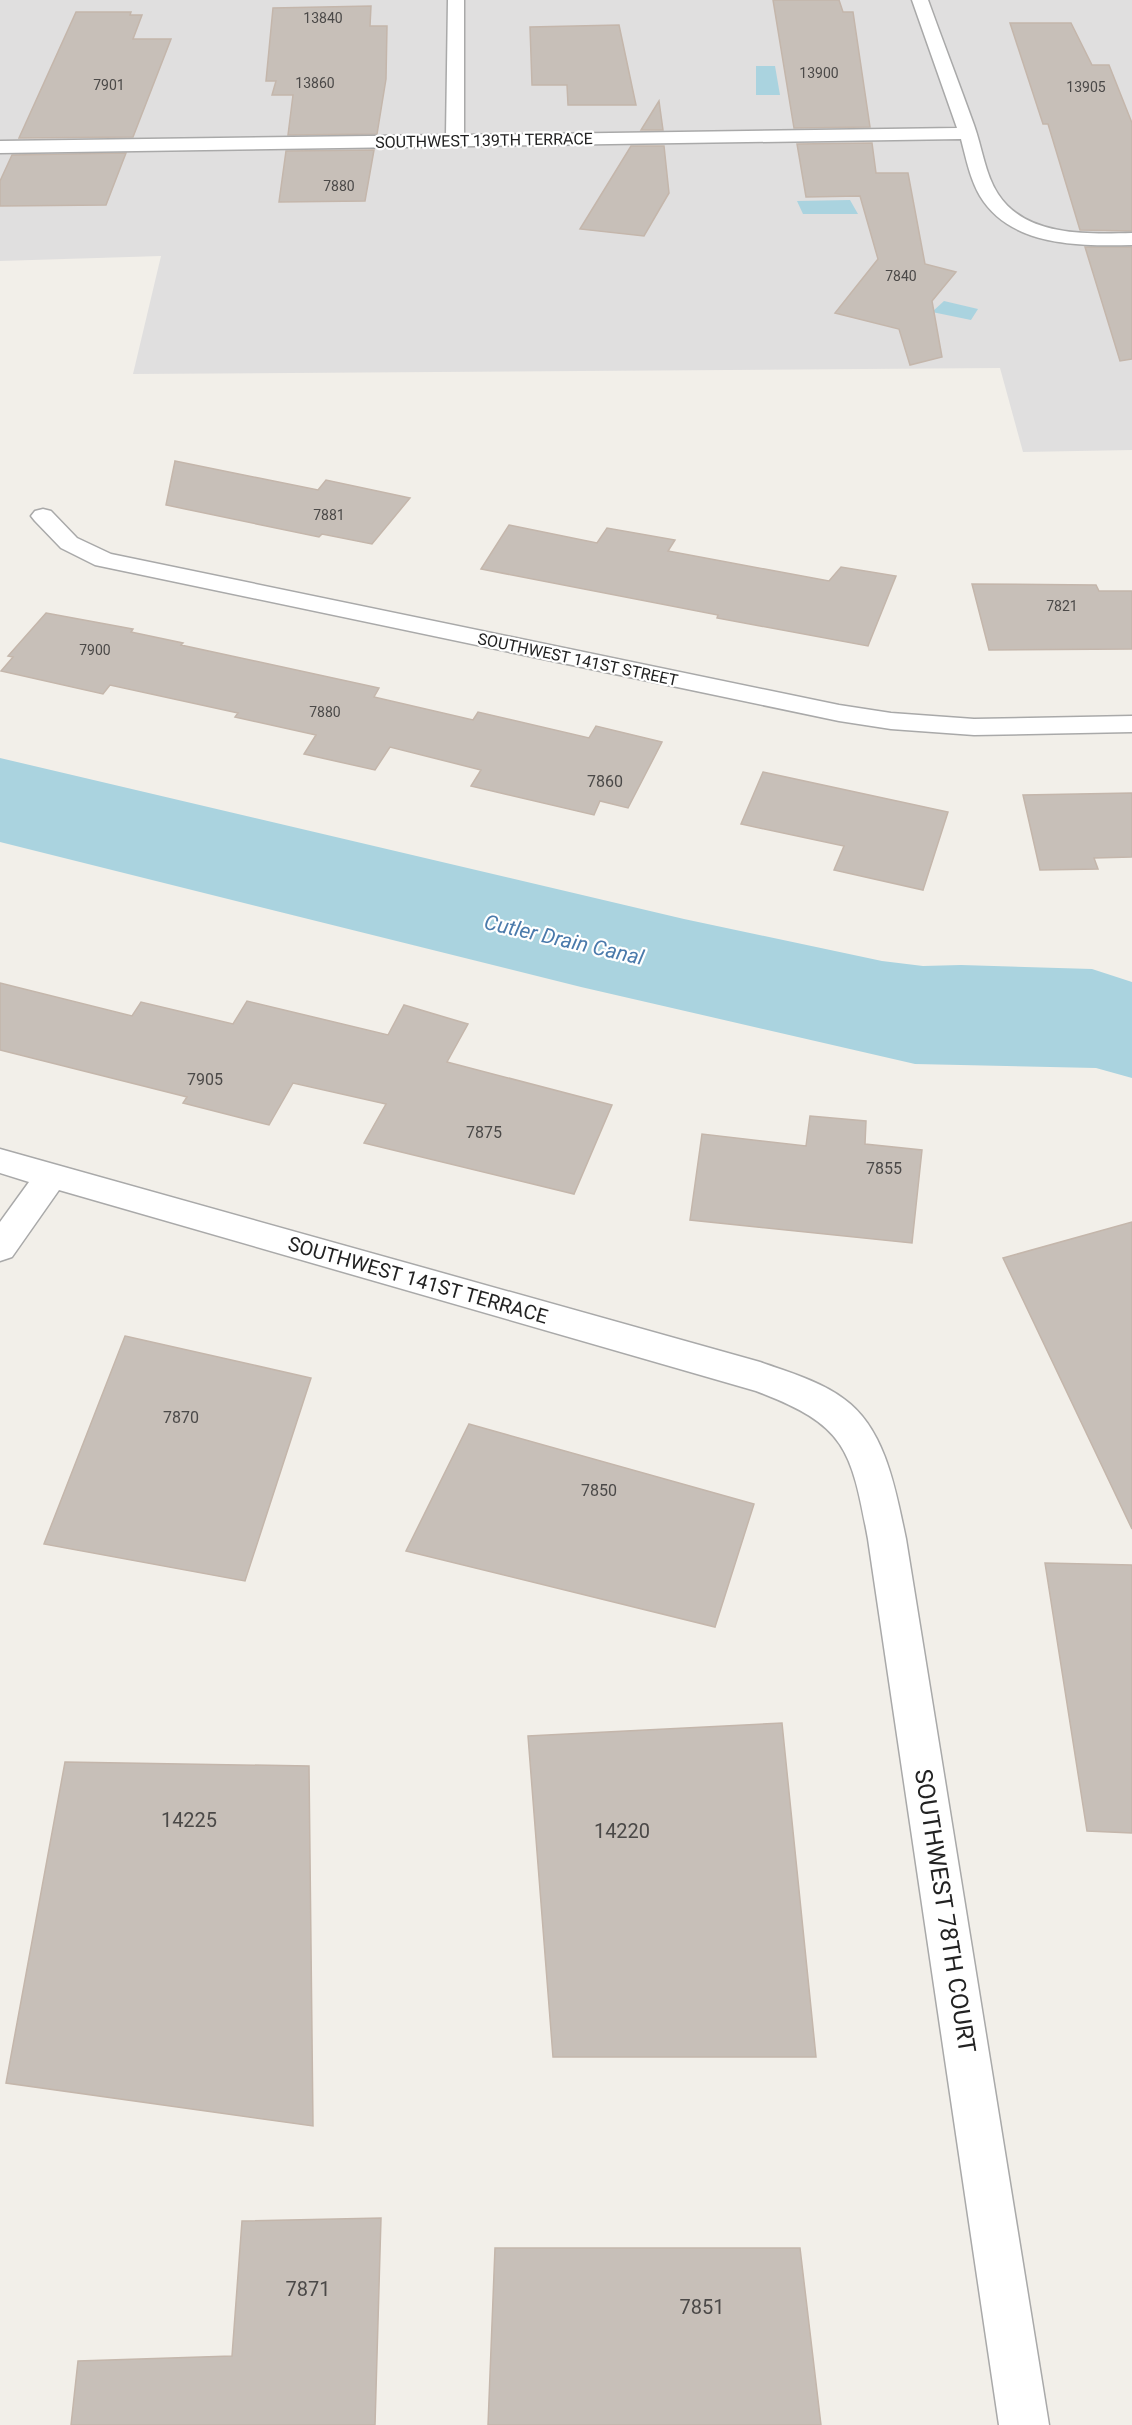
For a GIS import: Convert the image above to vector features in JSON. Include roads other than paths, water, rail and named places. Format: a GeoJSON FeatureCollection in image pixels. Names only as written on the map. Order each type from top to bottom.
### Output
{"type":"FeatureCollection","features":[{"type":"Feature","properties":{"kind":"street"},"geometry":{"type":"LineString","coordinates":[[455,140],[456,0]]}},
{"type":"Feature","properties":{"kind":"street"},"geometry":{"type":"LineString","coordinates":[[920,0],[968,133],[983,184],[991,198],[1014,219],[1044,232],[1083,238],[1132,239]]}},
{"type":"Feature","properties":{"kind":"street","name":"SOUTHWEST 139TH TERRACE"},"geometry":{"type":"LineString","coordinates":[[0,147],[968,133]]}},
{"type":"Feature","properties":{"kind":"street","name":"SOUTHWEST 141ST STREET"},"geometry":{"type":"LineString","coordinates":[[43,516],[69,543],[104,560],[828,711],[936,725],[1012,727],[1132,724]]}},
{"type":"Feature","properties":{"kind":"street","name":"SOUTHWEST 141ST TERRACE"},"geometry":{"type":"LineString","coordinates":[[0,1161],[712,1363],[788,1388],[833,1410]]}},
{"type":"Feature","properties":{"kind":"street"},"geometry":{"type":"LineString","coordinates":[[0,1248],[51,1177]]}},
{"type":"Feature","properties":{"kind":"street","name":"SOUTHWEST 78TH COURT"},"geometry":{"type":"LineString","coordinates":[[833,1410],[854,1433],[871,1470],[887,1539],[1024,2425]]}},
{"type":"Feature","properties":{"kind":"water"},"geometry":{"type":"Polygon","coordinates":[[[756,66],[775,66],[780,95],[756,95],[756,66]]]}},
{"type":"Feature","properties":{"kind":"water"},"geometry":{"type":"Polygon","coordinates":[[[850,200],[858,214],[803,214],[797,201],[850,200]]]}},
{"type":"Feature","properties":{"kind":"water"},"geometry":{"type":"Polygon","coordinates":[[[944,301],[978,309],[971,320],[932,312],[944,301]]]}},
{"type":"Feature","properties":{"kind":"water","name":"Cutler Drain Canal"},"geometry":{"type":"Polygon","coordinates":[[[0,758],[684,919],[882,961],[923,966],[1092,969],[1132,982],[1132,1078],[1096,1068],[915,1064],[581,987],[0,842],[0,758]]]}}]}
